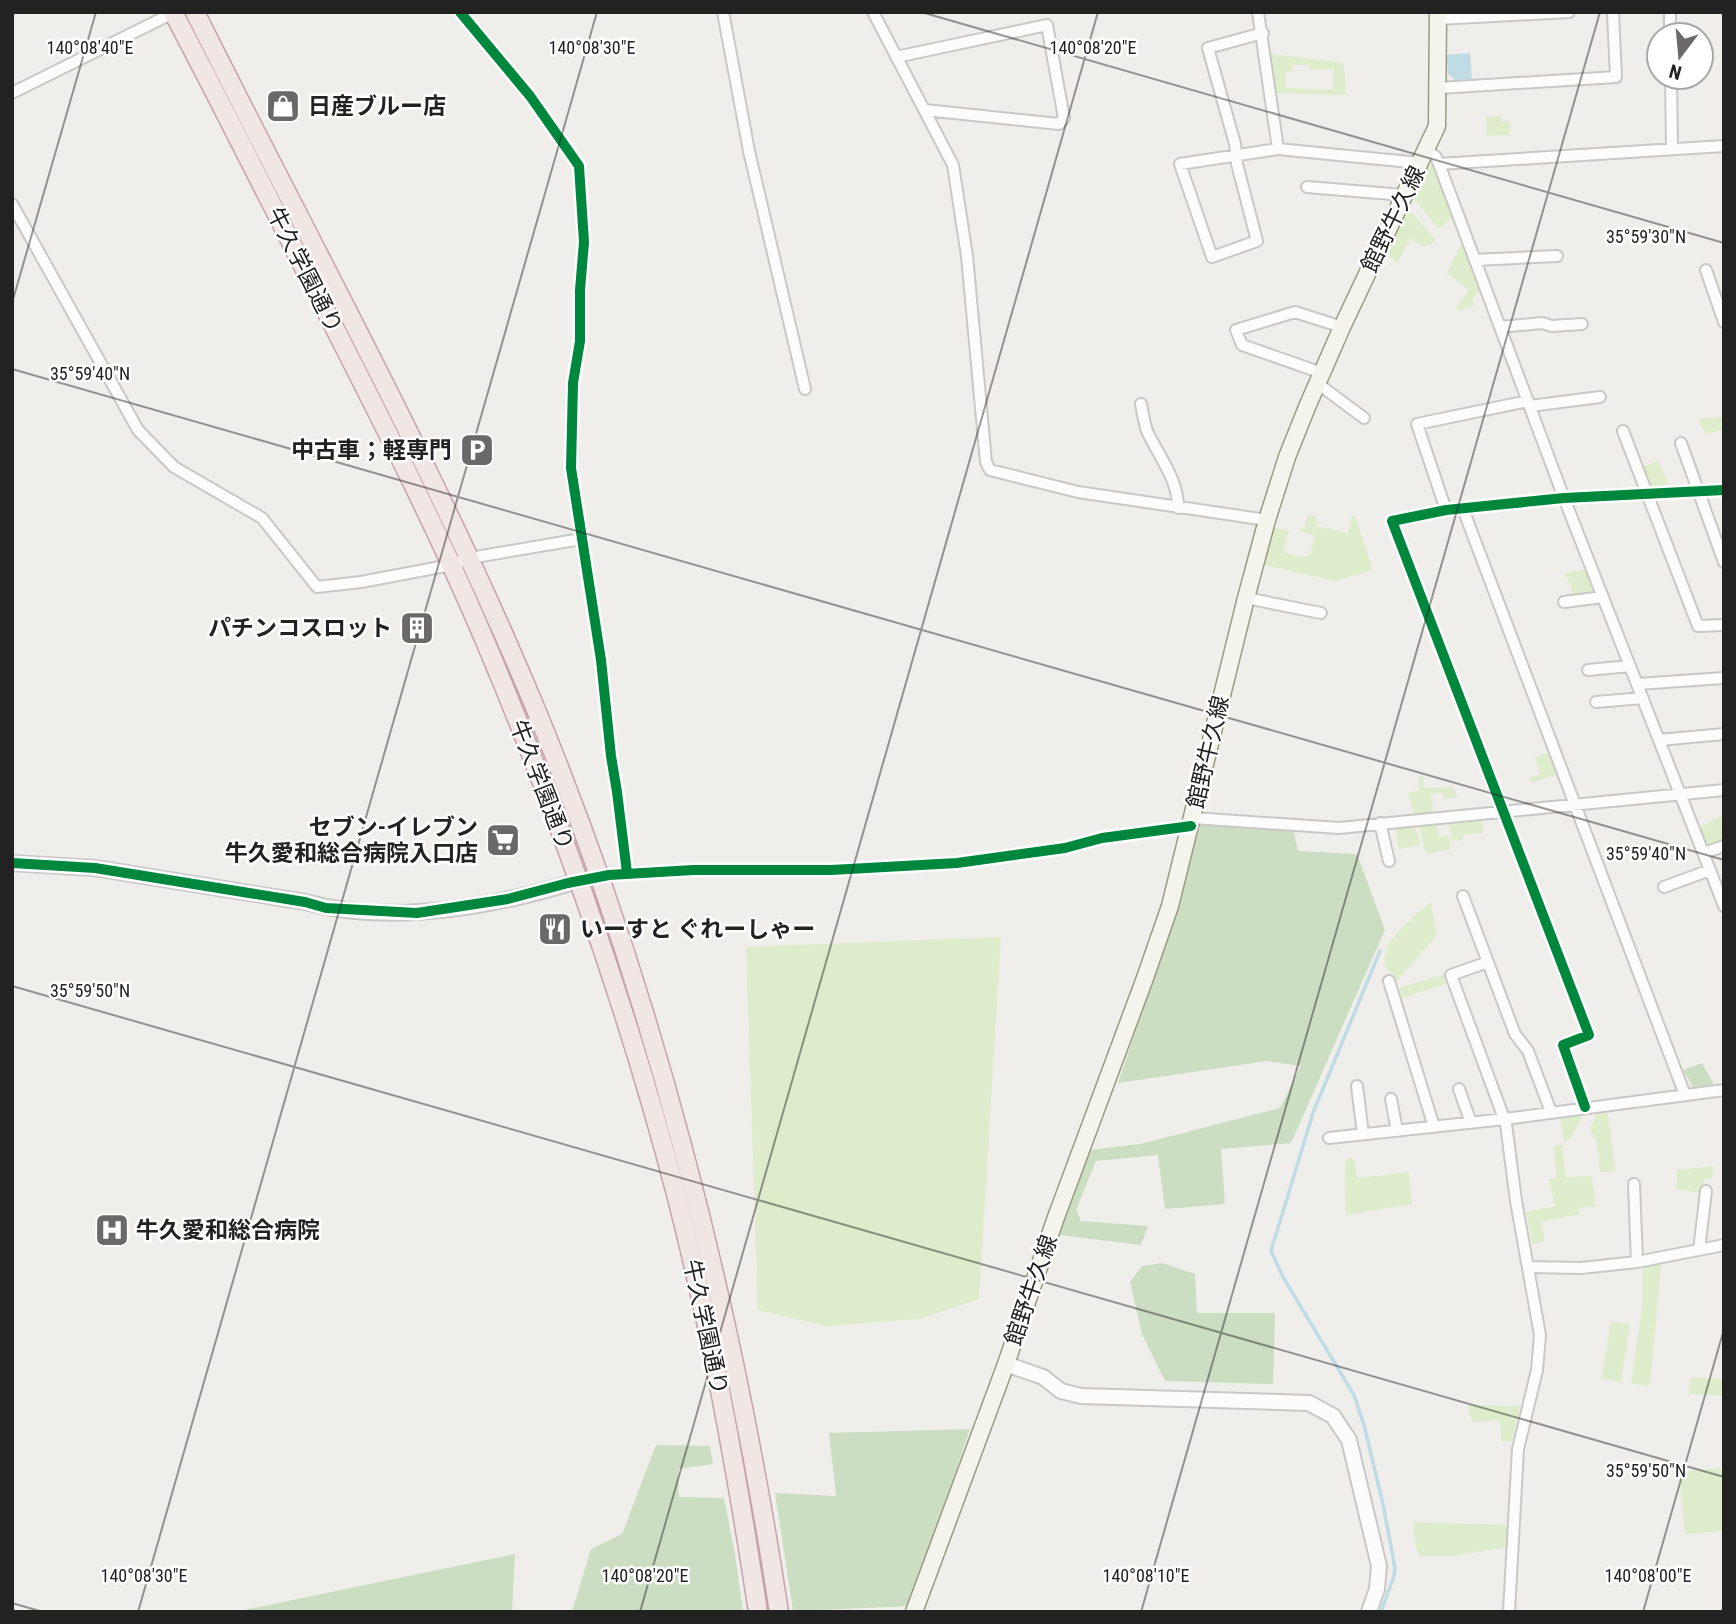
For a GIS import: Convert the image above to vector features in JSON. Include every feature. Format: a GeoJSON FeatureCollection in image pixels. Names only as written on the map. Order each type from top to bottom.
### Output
{"type":"FeatureCollection","features":[{"type":"Feature","properties":{"kind":"highway","name":"牛久学園通り"},"geometry":{"type":"LineString","coordinates":[[174,12],[367,392],[451,565],[490,652],[579,880],[634,1051],[677,1198],[728,1432],[758,1612]]}},
{"type":"Feature","properties":{"kind":"highway","name":"牛久学園通り"},"geometry":{"type":"LineString","coordinates":[[195,12],[470,558],[533,703],[598,876],[654,1050],[722,1308],[779,1612]]}},
{"type":"Feature","properties":{"kind":"main road","name":"館野牛久線"},"geometry":{"type":"LineString","coordinates":[[914,1612],[1170,906],[1246,598],[1287,457],[1342,327],[1437,126],[1438,15]]}},
{"type":"Feature","properties":{"kind":"street"},"geometry":{"type":"LineString","coordinates":[[12,93],[174,12]]}},
{"type":"Feature","properties":{"kind":"street"},"geometry":{"type":"LineString","coordinates":[[460,12],[530,96],[579,166],[584,242],[580,341],[573,383],[571,468],[601,660],[627,873]]}},
{"type":"Feature","properties":{"kind":"street"},"geometry":{"type":"LineString","coordinates":[[723,12],[749,152],[805,389]]}},
{"type":"Feature","properties":{"kind":"street"},"geometry":{"type":"LineString","coordinates":[[873,12],[953,165],[967,256],[986,462],[990,470],[1079,492],[1267,520]]}},
{"type":"Feature","properties":{"kind":"street"},"geometry":{"type":"LineString","coordinates":[[1258,12],[1278,149]]}},
{"type":"Feature","properties":{"kind":"street"},"geometry":{"type":"LineString","coordinates":[[1438,15],[1569,12]]}},
{"type":"Feature","properties":{"kind":"street"},"geometry":{"type":"LineString","coordinates":[[1439,88],[1616,76],[1613,12]]}},
{"type":"Feature","properties":{"kind":"street"},"geometry":{"type":"LineString","coordinates":[[896,57],[1048,25],[1064,118],[1059,124],[925,110]]}},
{"type":"Feature","properties":{"kind":"street"},"geometry":{"type":"LineString","coordinates":[[1262,33],[1208,48],[1236,154],[1257,242],[1212,257],[1180,164],[1236,154],[1278,149],[1436,157],[1564,498],[1723,905]]}},
{"type":"Feature","properties":{"kind":"street"},"geometry":{"type":"LineString","coordinates":[[1671,91],[1672,149]]}},
{"type":"Feature","properties":{"kind":"street"},"geometry":{"type":"LineString","coordinates":[[1439,164],[1724,146]]}},
{"type":"Feature","properties":{"kind":"street"},"geometry":{"type":"LineString","coordinates":[[1307,187],[1403,195]]}},
{"type":"Feature","properties":{"kind":"street"},"geometry":{"type":"LineString","coordinates":[[12,204],[138,430],[174,467],[262,518],[317,587],[361,582],[451,565],[470,558],[581,539]]}},
{"type":"Feature","properties":{"kind":"street"},"geometry":{"type":"LineString","coordinates":[[1475,260],[1557,256]]}},
{"type":"Feature","properties":{"kind":"street"},"geometry":{"type":"LineString","coordinates":[[1706,270],[1724,322]]}},
{"type":"Feature","properties":{"kind":"street"},"geometry":{"type":"LineString","coordinates":[[1342,327],[1295,312],[1236,330],[1242,345],[1320,378],[1364,418]]}},
{"type":"Feature","properties":{"kind":"street"},"geometry":{"type":"LineString","coordinates":[[1500,327],[1542,323],[1552,326],[1581,324]]}},
{"type":"Feature","properties":{"kind":"street"},"geometry":{"type":"LineString","coordinates":[[1446,510],[1417,424],[1529,404],[1600,397]]}},
{"type":"Feature","properties":{"kind":"street"},"geometry":{"type":"LineString","coordinates":[[1141,404],[1146,428],[1177,493],[1178,508]]}},
{"type":"Feature","properties":{"kind":"street"},"geometry":{"type":"LineString","coordinates":[[1623,431],[1698,626],[1724,625]]}},
{"type":"Feature","properties":{"kind":"street"},"geometry":{"type":"LineString","coordinates":[[1681,443],[1724,562]]}},
{"type":"Feature","properties":{"kind":"street"},"geometry":{"type":"LineString","coordinates":[[1585,1107],[1563,1045],[1589,1035],[1392,521],[1446,510],[1564,498],[1724,491]]}},
{"type":"Feature","properties":{"kind":"street"},"geometry":{"type":"LineString","coordinates":[[1463,509],[1685,1095]]}},
{"type":"Feature","properties":{"kind":"street"},"geometry":{"type":"LineString","coordinates":[[1563,602],[1603,597]]}},
{"type":"Feature","properties":{"kind":"street"},"geometry":{"type":"LineString","coordinates":[[1246,598],[1321,614]]}},
{"type":"Feature","properties":{"kind":"street"},"geometry":{"type":"LineString","coordinates":[[1588,670],[1630,666]]}},
{"type":"Feature","properties":{"kind":"street"},"geometry":{"type":"LineString","coordinates":[[1637,684],[1724,678]]}},
{"type":"Feature","properties":{"kind":"street"},"geometry":{"type":"LineString","coordinates":[[1596,702],[1643,698]]}},
{"type":"Feature","properties":{"kind":"street"},"geometry":{"type":"LineString","coordinates":[[1659,740],[1724,734]]}},
{"type":"Feature","properties":{"kind":"street"},"geometry":{"type":"LineString","coordinates":[[12,863],[95,868],[305,902],[326,908],[417,913],[508,899],[579,880],[627,873],[831,870],[957,863],[1065,848],[1102,838],[1192,822],[1339,828],[1724,790]]}},
{"type":"Feature","properties":{"kind":"street"},"geometry":{"type":"LineString","coordinates":[[1380,823],[1389,860]]}},
{"type":"Feature","properties":{"kind":"street"},"geometry":{"type":"LineString","coordinates":[[1704,853],[1724,846]]}},
{"type":"Feature","properties":{"kind":"street"},"geometry":{"type":"LineString","coordinates":[[1664,887],[1710,870]]}},
{"type":"Feature","properties":{"kind":"street"},"geometry":{"type":"LineString","coordinates":[[1463,896],[1515,1034],[1528,1051],[1551,1112]]}},
{"type":"Feature","properties":{"kind":"street"},"geometry":{"type":"LineString","coordinates":[[1488,962],[1451,975],[1504,1119],[1540,1335],[1537,1370],[1520,1436],[1509,1612]]}},
{"type":"Feature","properties":{"kind":"street"},"geometry":{"type":"LineString","coordinates":[[1389,981],[1434,1127]]}},
{"type":"Feature","properties":{"kind":"street"},"geometry":{"type":"LineString","coordinates":[[1357,1086],[1363,1134]]}},
{"type":"Feature","properties":{"kind":"street"},"geometry":{"type":"LineString","coordinates":[[1459,1089],[1471,1123]]}},
{"type":"Feature","properties":{"kind":"street"},"geometry":{"type":"LineString","coordinates":[[1329,1138],[1504,1119],[1724,1090]]}},
{"type":"Feature","properties":{"kind":"street"},"geometry":{"type":"LineString","coordinates":[[1391,1098],[1397,1131]]}},
{"type":"Feature","properties":{"kind":"street"},"geometry":{"type":"LineString","coordinates":[[1634,1184],[1637,1262]]}},
{"type":"Feature","properties":{"kind":"street"},"geometry":{"type":"LineString","coordinates":[[1699,1250],[1706,1191]]}},
{"type":"Feature","properties":{"kind":"street"},"geometry":{"type":"LineString","coordinates":[[1528,1267],[1581,1268],[1637,1262],[1724,1245]]}},
{"type":"Feature","properties":{"kind":"street"},"geometry":{"type":"LineString","coordinates":[[1006,1364],[1043,1377],[1061,1391],[1081,1396],[1309,1403],[1333,1416],[1349,1440],[1379,1566],[1377,1589],[1368,1612]]}},
{"type":"Feature","properties":{"kind":"green space"},"geometry":{"type":"Polygon","coordinates":[[[1271,54],[1344,63],[1346,95],[1277,93],[1271,54]],[[1293,65],[1292,72],[1286,72],[1286,88],[1333,90],[1334,69],[1310,69],[1309,65],[1293,65]]]}},
{"type":"Feature","properties":{"kind":"green space"},"geometry":{"type":"Polygon","coordinates":[[[1502,116],[1502,122],[1510,121],[1510,135],[1487,136],[1486,117],[1502,116]]]}},
{"type":"Feature","properties":{"kind":"green space"},"geometry":{"type":"Polygon","coordinates":[[[1433,165],[1452,217],[1439,229],[1411,196],[1426,167],[1433,165]]]}},
{"type":"Feature","properties":{"kind":"green space"},"geometry":{"type":"Polygon","coordinates":[[[1406,206],[1435,239],[1431,245],[1427,244],[1425,247],[1410,239],[1398,262],[1385,254],[1406,206]]]}},
{"type":"Feature","properties":{"kind":"green space"},"geometry":{"type":"Polygon","coordinates":[[[1462,242],[1480,291],[1473,298],[1473,306],[1458,311],[1456,307],[1469,290],[1447,273],[1462,242]]]}},
{"type":"Feature","properties":{"kind":"green space"},"geometry":{"type":"Polygon","coordinates":[[[1724,417],[1724,429],[1706,434],[1698,419],[1724,417]]]}},
{"type":"Feature","properties":{"kind":"green space"},"geometry":{"type":"Polygon","coordinates":[[[1658,461],[1670,487],[1651,487],[1643,467],[1658,461]]]}},
{"type":"Feature","properties":{"kind":"green space"},"geometry":{"type":"Polygon","coordinates":[[[1308,516],[1317,517],[1316,526],[1348,533],[1352,516],[1355,516],[1373,570],[1335,581],[1264,565],[1273,527],[1289,531],[1283,552],[1301,557],[1310,555],[1315,536],[1299,531],[1305,527],[1308,516]]]}},
{"type":"Feature","properties":{"kind":"green space"},"geometry":{"type":"Polygon","coordinates":[[[1586,570],[1594,591],[1574,595],[1565,573],[1586,570]]]}},
{"type":"Feature","properties":{"kind":"green space"},"geometry":{"type":"Polygon","coordinates":[[[1551,752],[1558,774],[1531,783],[1529,778],[1540,774],[1535,757],[1551,752]]]}},
{"type":"Feature","properties":{"kind":"green space"},"geometry":{"type":"Polygon","coordinates":[[[1418,776],[1423,776],[1424,788],[1453,787],[1457,797],[1443,799],[1442,793],[1431,794],[1433,812],[1414,815],[1408,792],[1420,791],[1418,776]]]}},
{"type":"Feature","properties":{"kind":"green space"},"geometry":{"type":"Polygon","coordinates":[[[1724,815],[1724,840],[1709,846],[1700,827],[1724,815]]]}},
{"type":"Feature","properties":{"kind":"green space"},"geometry":{"type":"Polygon","coordinates":[[[1481,819],[1483,833],[1464,834],[1462,840],[1452,841],[1449,824],[1481,819]]]}},
{"type":"Feature","properties":{"kind":"green space"},"geometry":{"type":"Polygon","coordinates":[[[1198,824],[1293,829],[1298,851],[1357,854],[1385,930],[1291,1143],[1221,1149],[1225,1204],[1165,1209],[1158,1155],[1096,1161],[1076,1210],[1081,1221],[1148,1226],[1141,1245],[1059,1235],[1089,1150],[1140,1144],[1280,1108],[1301,1066],[1267,1061],[1118,1083],[1175,914],[1198,824]]]}},
{"type":"Feature","properties":{"kind":"green space"},"geometry":{"type":"Polygon","coordinates":[[[1437,824],[1439,837],[1449,836],[1451,849],[1426,854],[1419,827],[1437,824]]]}},
{"type":"Feature","properties":{"kind":"green space"},"geometry":{"type":"Polygon","coordinates":[[[1415,826],[1420,845],[1399,849],[1396,828],[1415,826]]]}},
{"type":"Feature","properties":{"kind":"green space"},"geometry":{"type":"Polygon","coordinates":[[[1431,902],[1437,935],[1397,981],[1387,968],[1387,949],[1407,922],[1431,902]]]}},
{"type":"Feature","properties":{"kind":"green space"},"geometry":{"type":"Polygon","coordinates":[[[1001,937],[979,1299],[919,1319],[826,1326],[758,1310],[746,947],[1001,937]]]}},
{"type":"Feature","properties":{"kind":"green space"},"geometry":{"type":"Polygon","coordinates":[[[1443,975],[1446,984],[1402,998],[1399,988],[1443,975]]]}},
{"type":"Feature","properties":{"kind":"green space"},"geometry":{"type":"Polygon","coordinates":[[[1702,1063],[1714,1084],[1693,1087],[1683,1070],[1702,1063]]]}},
{"type":"Feature","properties":{"kind":"green space"},"geometry":{"type":"Polygon","coordinates":[[[1598,1110],[1607,1110],[1616,1171],[1600,1172],[1597,1142],[1590,1130],[1598,1110]]]}},
{"type":"Feature","properties":{"kind":"green space"},"geometry":{"type":"Polygon","coordinates":[[[1583,1115],[1570,1139],[1564,1142],[1560,1116],[1583,1115]]]}},
{"type":"Feature","properties":{"kind":"green space"},"geometry":{"type":"Polygon","coordinates":[[[1562,1145],[1566,1177],[1592,1176],[1595,1206],[1579,1208],[1580,1214],[1541,1222],[1545,1241],[1532,1244],[1526,1212],[1555,1206],[1549,1179],[1557,1178],[1553,1146],[1562,1145]]]}},
{"type":"Feature","properties":{"kind":"green space"},"geometry":{"type":"Polygon","coordinates":[[[1354,1158],[1357,1178],[1409,1172],[1412,1204],[1346,1215],[1345,1159],[1354,1158]]]}},
{"type":"Feature","properties":{"kind":"green space"},"geometry":{"type":"Polygon","coordinates":[[[1714,1166],[1712,1179],[1704,1179],[1702,1193],[1676,1189],[1677,1170],[1714,1166]]]}},
{"type":"Feature","properties":{"kind":"green space"},"geometry":{"type":"Polygon","coordinates":[[[1162,1263],[1195,1274],[1197,1313],[1275,1313],[1273,1384],[1165,1381],[1142,1334],[1130,1282],[1142,1266],[1162,1263]]]}},
{"type":"Feature","properties":{"kind":"green space"},"geometry":{"type":"Polygon","coordinates":[[[1661,1263],[1650,1386],[1631,1384],[1642,1308],[1642,1265],[1661,1263]]]}},
{"type":"Feature","properties":{"kind":"green space"},"geometry":{"type":"Polygon","coordinates":[[[1611,1322],[1630,1324],[1621,1382],[1601,1379],[1611,1322]]]}},
{"type":"Feature","properties":{"kind":"green space"},"geometry":{"type":"Polygon","coordinates":[[[1690,1378],[1723,1379],[1722,1396],[1689,1394],[1690,1378]]]}},
{"type":"Feature","properties":{"kind":"green space"},"geometry":{"type":"Polygon","coordinates":[[[1468,1405],[1520,1406],[1512,1441],[1501,1442],[1500,1420],[1472,1422],[1468,1405]]]}},
{"type":"Feature","properties":{"kind":"green space"},"geometry":{"type":"Polygon","coordinates":[[[970,1429],[912,1606],[793,1611],[775,1493],[836,1496],[829,1433],[970,1429]]]}},
{"type":"Feature","properties":{"kind":"green space"},"geometry":{"type":"Polygon","coordinates":[[[656,1445],[710,1446],[713,1464],[678,1469],[679,1497],[724,1498],[743,1612],[572,1612],[591,1549],[622,1534],[656,1445]]]}},
{"type":"Feature","properties":{"kind":"green space"},"geometry":{"type":"Polygon","coordinates":[[[1720,1468],[1724,1475],[1724,1531],[1685,1534],[1679,1472],[1720,1468]]]}},
{"type":"Feature","properties":{"kind":"green space"},"geometry":{"type":"Polygon","coordinates":[[[1414,1522],[1508,1525],[1507,1547],[1454,1556],[1419,1556],[1414,1540],[1414,1522]]]}},
{"type":"Feature","properties":{"kind":"green space"},"geometry":{"type":"Polygon","coordinates":[[[515,1554],[512,1612],[239,1611],[515,1554]]]}},
{"type":"Feature","properties":{"kind":"water"},"geometry":{"type":"Polygon","coordinates":[[[1470,53],[1472,79],[1455,80],[1448,74],[1446,55],[1470,53]]]}},
{"type":"Feature","properties":{"kind":"waterway"},"geometry":{"type":"LineString","coordinates":[[1380,951],[1313,1113],[1271,1251],[1283,1277],[1354,1395],[1364,1425],[1395,1568],[1381,1612]]}},
{"type":"Feature","properties":{"kind":"cycle path"},"geometry":{"type":"LineString","coordinates":[[460,12],[530,96],[579,166],[584,242],[580,341],[573,383],[571,468],[601,660],[627,873]]}},
{"type":"Feature","properties":{"kind":"cycle path"},"geometry":{"type":"LineString","coordinates":[[1585,1107],[1563,1045],[1589,1035],[1392,521],[1446,510],[1564,498],[1724,490]]}},
{"type":"Feature","properties":{"kind":"cycle path"},"geometry":{"type":"LineString","coordinates":[[12,863],[95,868],[305,902],[326,908],[417,913],[508,899],[609,875],[693,870],[831,870],[957,863],[1191,826]]}},
{"type":"Feature","properties":{"kind":"place","name":"日産ブルー店"},"geometry":{"type":"Point","coordinates":[283,106]}},
{"type":"Feature","properties":{"kind":"place","name":"中古車；軽専門"},"geometry":{"type":"Point","coordinates":[477,450]}},
{"type":"Feature","properties":{"kind":"place","name":"パチンコスロット"},"geometry":{"type":"Point","coordinates":[417,628]}},
{"type":"Feature","properties":{"kind":"place","name":"セブン-イレブン 牛久愛和総合病院入口店"},"geometry":{"type":"Point","coordinates":[503,840]}},
{"type":"Feature","properties":{"kind":"place","name":"いーすと ぐれーしゃー"},"geometry":{"type":"Point","coordinates":[555,929]}},
{"type":"Feature","properties":{"kind":"place","name":"牛久愛和総合病院"},"geometry":{"type":"Point","coordinates":[112,1230]}}]}
